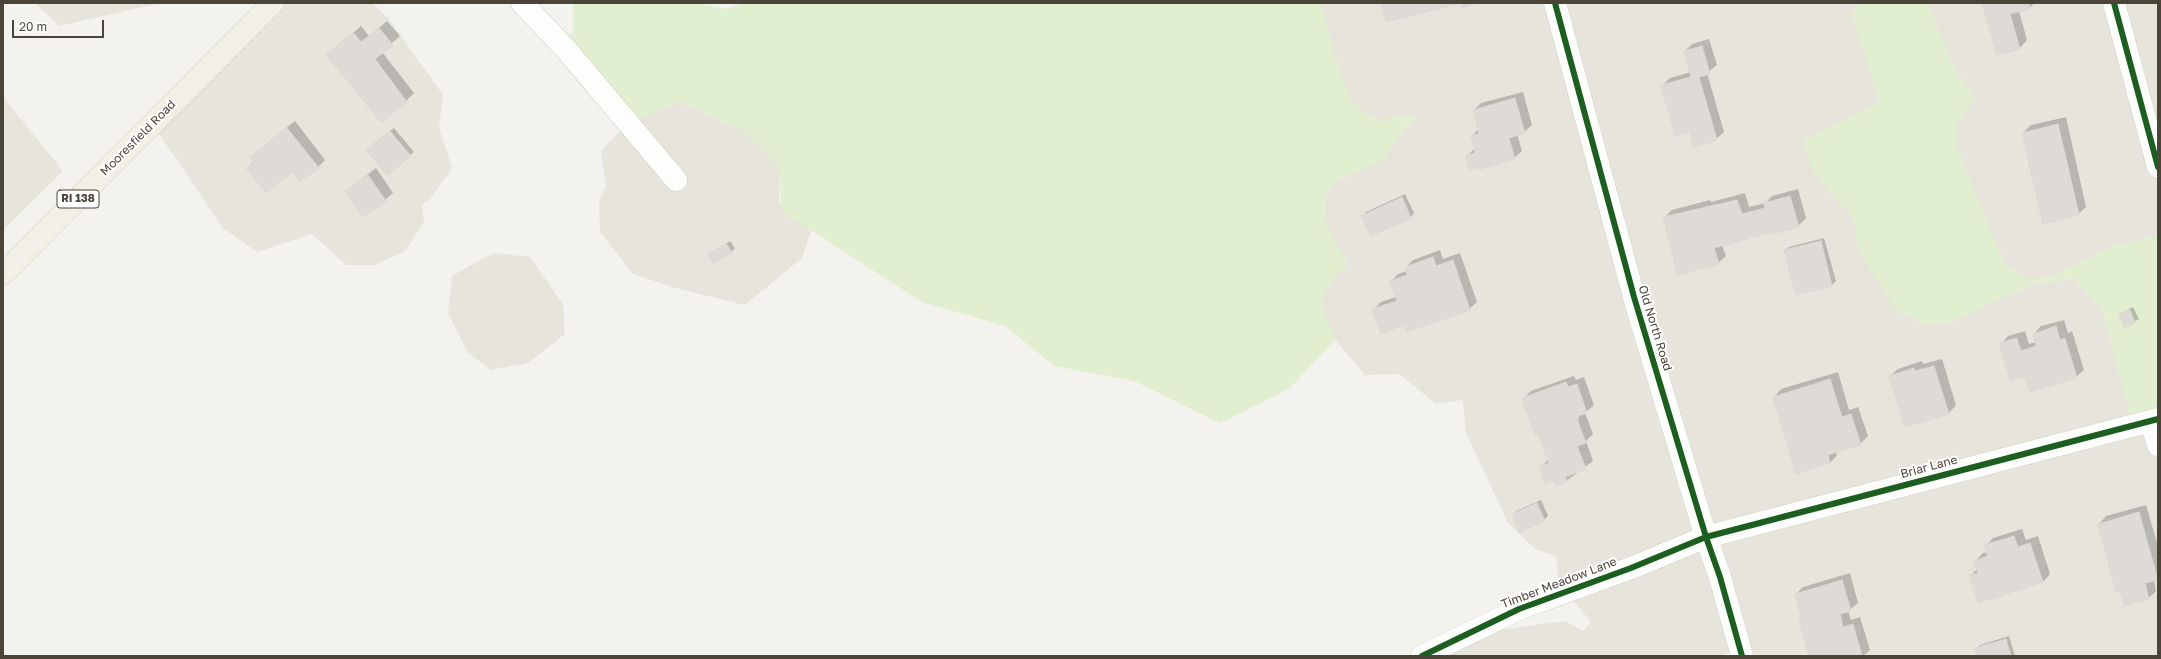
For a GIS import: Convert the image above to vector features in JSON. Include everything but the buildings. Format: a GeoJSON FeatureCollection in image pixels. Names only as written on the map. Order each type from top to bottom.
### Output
{"type":"FeatureCollection","features":[{"type":"Feature","properties":{"kind":"main road","name":"Mooresfield Road"},"geometry":{"type":"LineString","coordinates":[[3,274],[273,3]]}},
{"type":"Feature","properties":{"kind":"street"},"geometry":{"type":"LineString","coordinates":[[522,3],[565,48],[676,180]]}},
{"type":"Feature","properties":{"kind":"street","name":"Old North Road"},"geometry":{"type":"LineString","coordinates":[[1555,3],[1634,297],[1706,537],[1720,577],[1742,656]]}},
{"type":"Feature","properties":{"kind":"street"},"geometry":{"type":"LineString","coordinates":[[2114,3],[2158,167]]}},
{"type":"Feature","properties":{"kind":"street"},"geometry":{"type":"LineString","coordinates":[[2155,420],[2158,445]]}},
{"type":"Feature","properties":{"kind":"street","name":"Briar Lane"},"geometry":{"type":"LineString","coordinates":[[1706,537],[2155,420]]}},
{"type":"Feature","properties":{"kind":"street","name":"Timber Meadow Lane"},"geometry":{"type":"LineString","coordinates":[[1422,656],[1519,609],[1631,568],[1706,537]]}},
{"type":"Feature","properties":{"kind":"shaded area"},"geometry":{"type":"Polygon","coordinates":[[[35,3],[160,3],[59,26],[35,3]]]}},
{"type":"Feature","properties":{"kind":"shaded area"},"geometry":{"type":"Polygon","coordinates":[[[284,3],[372,3],[389,19],[443,95],[439,128],[452,168],[430,199],[422,205],[424,222],[406,250],[375,265],[346,265],[312,234],[257,252],[223,228],[157,131],[284,3]]]}},
{"type":"Feature","properties":{"kind":"shaded area"},"geometry":{"type":"Polygon","coordinates":[[[1321,3],[1860,3],[1852,15],[1880,102],[1802,141],[1816,175],[1855,220],[1857,247],[1950,322],[2035,283],[2074,279],[2102,310],[2133,425],[2158,421],[2158,656],[1741,656],[1737,649],[1719,656],[1438,656],[1498,630],[1565,621],[1583,631],[1591,622],[1559,583],[1556,556],[1535,549],[1508,523],[1466,433],[1463,400],[1436,404],[1399,374],[1365,375],[1336,341],[1326,320],[1320,298],[1347,262],[1325,224],[1326,194],[1339,179],[1381,161],[1415,116],[1376,120],[1352,102],[1338,70],[1321,3]]]}},
{"type":"Feature","properties":{"kind":"shaded area"},"geometry":{"type":"Polygon","coordinates":[[[1927,3],[2158,3],[2158,236],[2109,247],[2051,277],[2030,280],[2005,265],[1957,150],[1956,123],[1976,98],[1957,75],[1927,3]]]}},
{"type":"Feature","properties":{"kind":"shaded area"},"geometry":{"type":"Polygon","coordinates":[[[3,97],[63,171],[3,230],[3,97]]]}},
{"type":"Feature","properties":{"kind":"shaded area"},"geometry":{"type":"Polygon","coordinates":[[[680,101],[742,130],[780,167],[779,204],[811,231],[802,258],[745,305],[675,288],[633,274],[600,232],[599,200],[606,187],[601,150],[629,123],[680,101]]]}},
{"type":"Feature","properties":{"kind":"shaded area"},"geometry":{"type":"Polygon","coordinates":[[[493,253],[530,257],[563,304],[565,334],[528,363],[491,370],[468,353],[448,313],[452,276],[493,253]]]}},
{"type":"Feature","properties":{"kind":"green space"},"geometry":{"type":"Polygon","coordinates":[[[573,3],[700,3],[726,9],[745,3],[1321,3],[1338,70],[1352,102],[1376,120],[1415,115],[1381,161],[1339,179],[1326,194],[1325,224],[1347,262],[1320,298],[1326,320],[1336,341],[1328,347],[1290,388],[1220,423],[1134,381],[1054,366],[1005,326],[922,302],[781,211],[780,167],[742,130],[680,101],[629,123],[562,32],[573,35],[573,3]]]}},
{"type":"Feature","properties":{"kind":"green space"},"geometry":{"type":"Polygon","coordinates":[[[1860,3],[1927,3],[1957,75],[1976,98],[1956,123],[1957,149],[2005,265],[2030,280],[2051,277],[2109,247],[2158,236],[2158,421],[2133,425],[2102,310],[2074,279],[2035,283],[1950,322],[1925,324],[1895,309],[1857,247],[1854,219],[1816,175],[1802,141],[1880,102],[1852,15],[1860,3]]]}},
{"type":"Feature","properties":{"kind":"cycle path"},"geometry":{"type":"LineString","coordinates":[[1555,3],[1634,297],[1706,537],[1720,577],[1742,656]]}},
{"type":"Feature","properties":{"kind":"cycle path"},"geometry":{"type":"LineString","coordinates":[[2114,3],[2158,167]]}},
{"type":"Feature","properties":{"kind":"cycle path"},"geometry":{"type":"LineString","coordinates":[[1422,656],[1519,609],[1631,568],[1706,537],[2158,419]]}}]}
